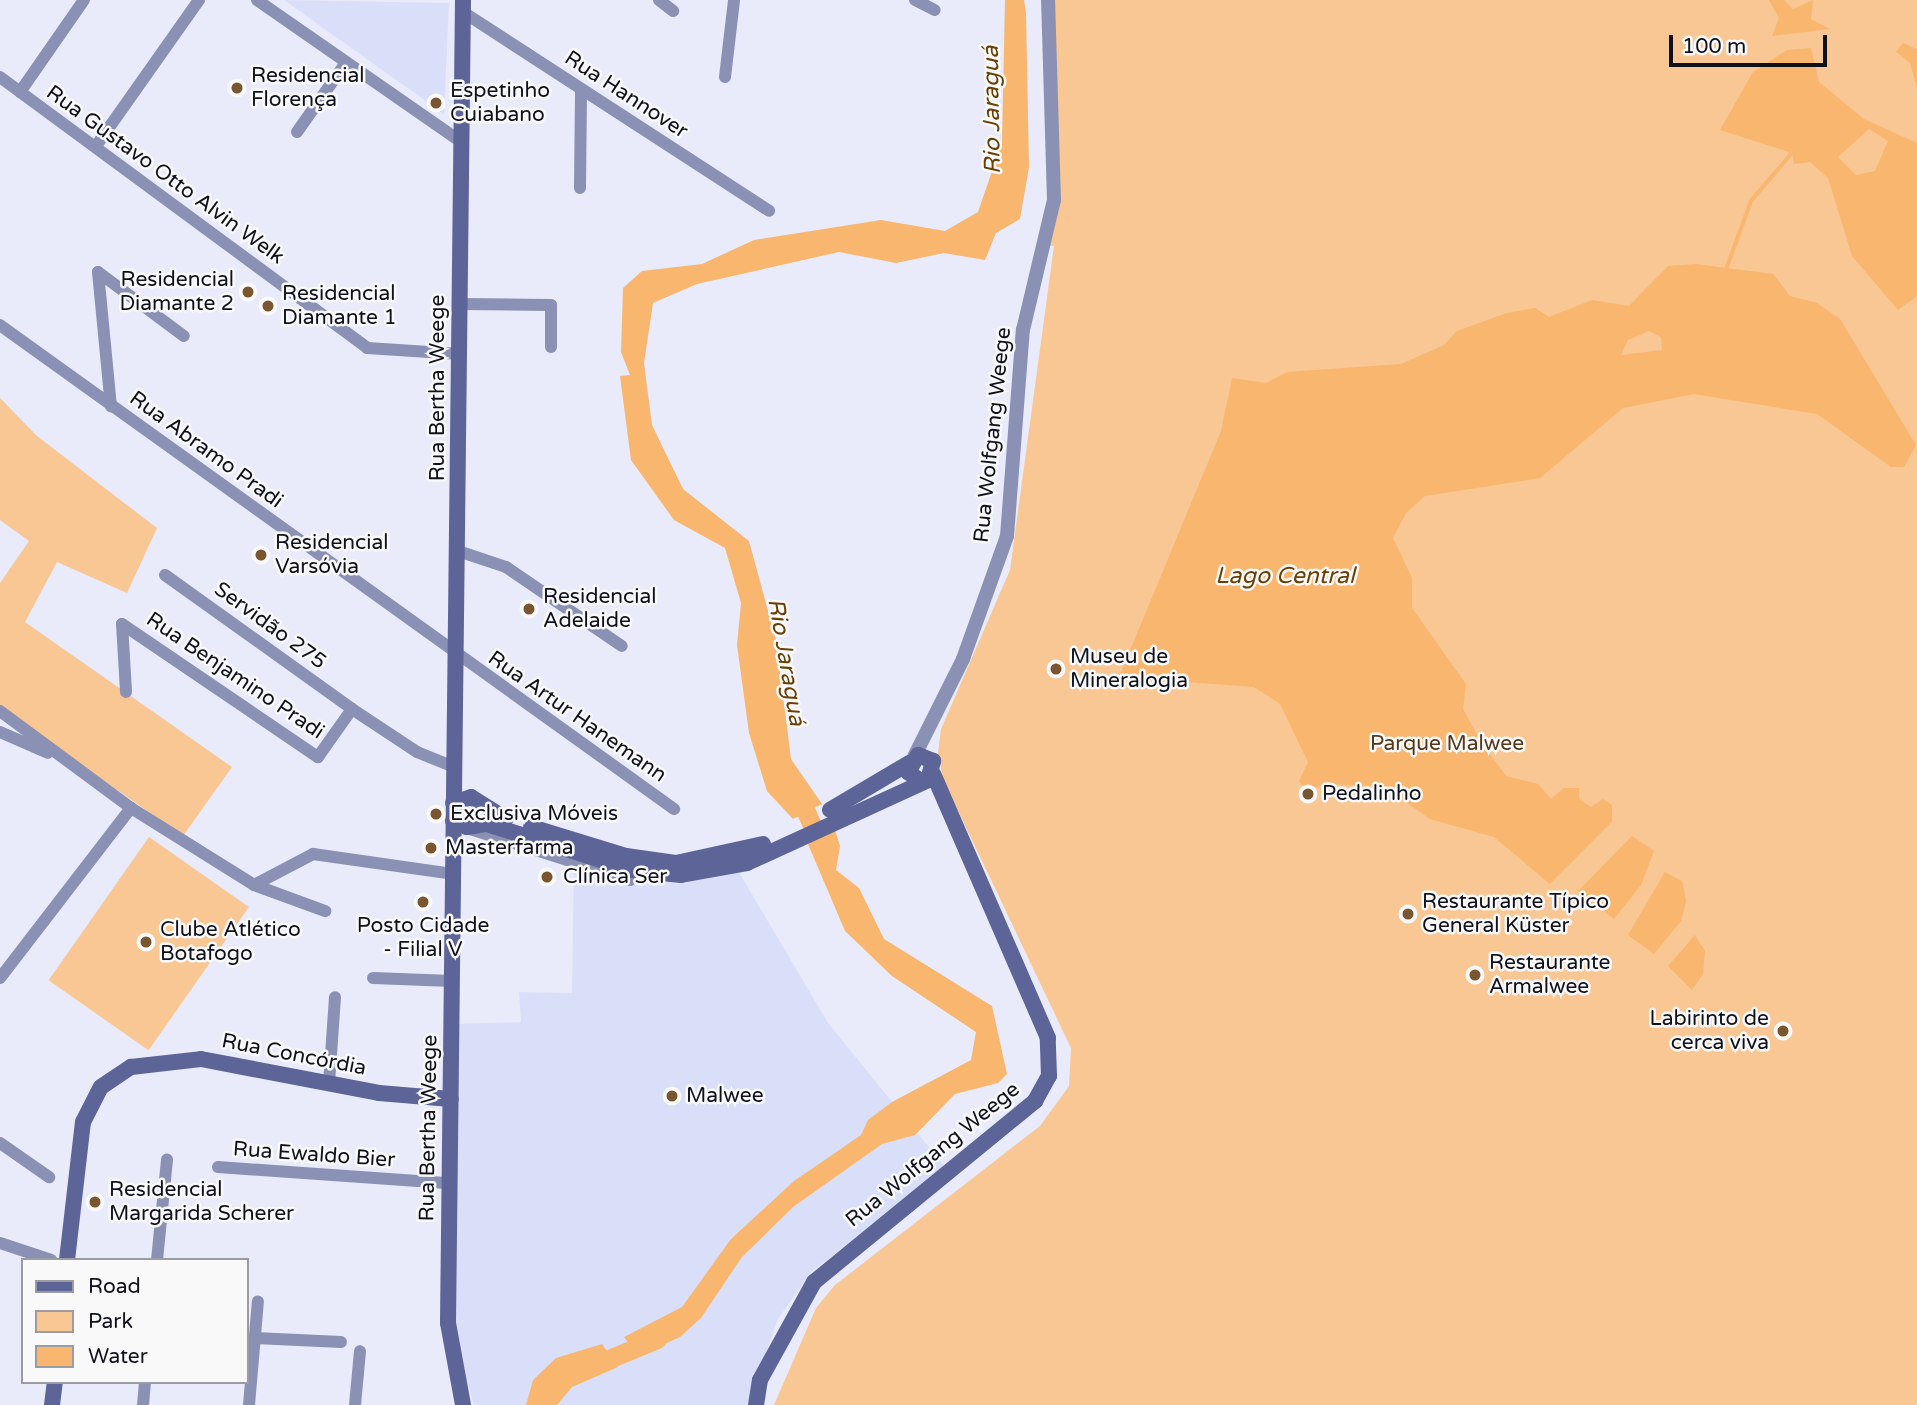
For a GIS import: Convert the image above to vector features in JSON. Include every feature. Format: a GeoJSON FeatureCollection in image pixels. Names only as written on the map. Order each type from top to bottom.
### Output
{"type":"FeatureCollection","features":[{"type":"Feature","properties":{"kind":"main road","name":"Rua Bertha Weege"},"geometry":{"type":"LineString","coordinates":[[463,6],[454,771],[461,800],[453,821],[449,1343],[463,1405]]}},
{"type":"Feature","properties":{"kind":"main road"},"geometry":{"type":"LineString","coordinates":[[849,806],[911,760],[926,756],[929,776]]}},
{"type":"Feature","properties":{"kind":"main road"},"geometry":{"type":"LineString","coordinates":[[911,760],[910,776],[929,776]]}},
{"type":"Feature","properties":{"kind":"main road"},"geometry":{"type":"LineString","coordinates":[[453,821],[656,874],[725,869],[849,806],[929,776]]}},
{"type":"Feature","properties":{"kind":"main road","name":"Rua Wolfgang Weege"},"geometry":{"type":"LineString","coordinates":[[756,1405],[760,1380],[814,1282],[1035,1101],[1049,1076],[1048,1038],[929,776]]}},
{"type":"Feature","properties":{"kind":"main road"},"geometry":{"type":"LineString","coordinates":[[461,800],[626,856],[676,863],[736,855],[792,835]]}},
{"type":"Feature","properties":{"kind":"main road"},"geometry":{"type":"LineString","coordinates":[[453,850],[484,809]]}},
{"type":"Feature","properties":{"kind":"main road","name":"Rua Concórdia"},"geometry":{"type":"LineString","coordinates":[[67,1258],[86,1113],[101,1087],[131,1067],[201,1059],[328,1083],[451,1099]]}},
{"type":"Feature","properties":{"kind":"main road"},"geometry":{"type":"LineString","coordinates":[[52,1405],[55,1384]]}},
{"type":"Feature","properties":{"kind":"street"},"geometry":{"type":"LineString","coordinates":[[20,92],[84,0]]}},
{"type":"Feature","properties":{"kind":"street"},"geometry":{"type":"LineString","coordinates":[[96,146],[199,0]]}},
{"type":"Feature","properties":{"kind":"street"},"geometry":{"type":"LineString","coordinates":[[257,0],[345,64],[460,141]]}},
{"type":"Feature","properties":{"kind":"street"},"geometry":{"type":"LineString","coordinates":[[659,0],[673,11]]}},
{"type":"Feature","properties":{"kind":"street"},"geometry":{"type":"LineString","coordinates":[[725,77],[734,0]]}},
{"type":"Feature","properties":{"kind":"street"},"geometry":{"type":"LineString","coordinates":[[915,0],[935,10]]}},
{"type":"Feature","properties":{"kind":"street","name":"Rua Wolfgang Weege"},"geometry":{"type":"LineString","coordinates":[[911,760],[929,737],[996,578],[1007,536],[1023,330],[1054,200],[1048,0]]}},
{"type":"Feature","properties":{"kind":"street","name":"Rua Hannover"},"geometry":{"type":"LineString","coordinates":[[463,6],[581,89],[769,211]]}},
{"type":"Feature","properties":{"kind":"street"},"geometry":{"type":"LineString","coordinates":[[297,132],[345,64]]}},
{"type":"Feature","properties":{"kind":"street","name":"Rua Gustavo Otto Alvin Welk"},"geometry":{"type":"LineString","coordinates":[[0,77],[367,348],[460,354]]}},
{"type":"Feature","properties":{"kind":"street"},"geometry":{"type":"LineString","coordinates":[[580,188],[581,89]]}},
{"type":"Feature","properties":{"kind":"street"},"geometry":{"type":"LineString","coordinates":[[111,406],[98,272],[184,336]]}},
{"type":"Feature","properties":{"kind":"street"},"geometry":{"type":"LineString","coordinates":[[460,304],[551,305],[551,347]]}},
{"type":"Feature","properties":{"kind":"street","name":"Rua Abramo Pradi"},"geometry":{"type":"LineString","coordinates":[[0,325],[457,655]]}},
{"type":"Feature","properties":{"kind":"street"},"geometry":{"type":"LineString","coordinates":[[458,551],[506,567],[622,646]]}},
{"type":"Feature","properties":{"kind":"street","name":"Servidão 275"},"geometry":{"type":"LineString","coordinates":[[165,575],[352,709]]}},
{"type":"Feature","properties":{"kind":"street","name":"Rua Benjamino Pradi"},"geometry":{"type":"LineString","coordinates":[[126,692],[122,624],[318,757],[352,709],[417,752],[454,771]]}},
{"type":"Feature","properties":{"kind":"street","name":"Rua Artur Hanemann"},"geometry":{"type":"LineString","coordinates":[[457,655],[674,809]]}},
{"type":"Feature","properties":{"kind":"street"},"geometry":{"type":"LineString","coordinates":[[0,711],[131,807],[254,885],[325,911]]}},
{"type":"Feature","properties":{"kind":"street"},"geometry":{"type":"LineString","coordinates":[[0,732],[67,761]]}},
{"type":"Feature","properties":{"kind":"street","name":"Rua Wolfgang Weege"},"geometry":{"type":"LineString","coordinates":[[929,737],[929,776]]}},
{"type":"Feature","properties":{"kind":"street"},"geometry":{"type":"LineString","coordinates":[[0,978],[131,807]]}},
{"type":"Feature","properties":{"kind":"street"},"geometry":{"type":"LineString","coordinates":[[473,827],[630,880]]}},
{"type":"Feature","properties":{"kind":"street"},"geometry":{"type":"LineString","coordinates":[[254,885],[313,854],[453,874]]}},
{"type":"Feature","properties":{"kind":"street"},"geometry":{"type":"LineString","coordinates":[[373,978],[452,981]]}},
{"type":"Feature","properties":{"kind":"street"},"geometry":{"type":"LineString","coordinates":[[328,1083],[335,997]]}},
{"type":"Feature","properties":{"kind":"street"},"geometry":{"type":"LineString","coordinates":[[0,1143],[50,1177]]}},
{"type":"Feature","properties":{"kind":"street"},"geometry":{"type":"LineString","coordinates":[[157,1258],[167,1159]]}},
{"type":"Feature","properties":{"kind":"street","name":"Rua Ewaldo Bier"},"geometry":{"type":"LineString","coordinates":[[218,1167],[450,1183]]}},
{"type":"Feature","properties":{"kind":"street"},"geometry":{"type":"LineString","coordinates":[[0,1243],[45,1258]]}},
{"type":"Feature","properties":{"kind":"street"},"geometry":{"type":"LineString","coordinates":[[249,1405],[258,1301]]}},
{"type":"Feature","properties":{"kind":"street"},"geometry":{"type":"LineString","coordinates":[[255,1338],[341,1342]]}},
{"type":"Feature","properties":{"kind":"street"},"geometry":{"type":"LineString","coordinates":[[355,1405],[360,1352]]}},
{"type":"Feature","properties":{"kind":"street"},"geometry":{"type":"LineString","coordinates":[[143,1405],[145,1384]]}},
{"type":"Feature","properties":{"kind":"shaded area"},"geometry":{"type":"Polygon","coordinates":[[[284,0],[449,3],[444,114],[284,0]]]}},
{"type":"Feature","properties":{"kind":"shaded area","name":"Malwee"},"geometry":{"type":"Polygon","coordinates":[[[574,862],[678,884],[737,869],[828,1023],[946,1168],[812,1271],[778,1319],[747,1405],[474,1405],[453,1335],[458,1024],[521,1022],[519,992],[572,993],[574,862]]]}},
{"type":"Feature","properties":{"kind":"green space","name":"Parque Malwee"},"geometry":{"type":"Polygon","coordinates":[[[1044,0],[1917,0],[1917,1405],[774,1405],[816,1308],[835,1285],[1040,1126],[1069,1086],[1071,1048],[943,779],[938,753],[941,729],[1010,570],[1054,246],[1042,245],[1053,196],[1044,0]]]}},
{"type":"Feature","properties":{"kind":"green space"},"geometry":{"type":"Polygon","coordinates":[[[0,398],[37,436],[157,528],[127,593],[57,562],[25,622],[232,767],[183,836],[0,708],[0,583],[29,541],[0,520],[0,398]]]}},
{"type":"Feature","properties":{"kind":"green space","name":"Clube Atlético Botafogo"},"geometry":{"type":"Polygon","coordinates":[[[149,837],[249,907],[149,1050],[49,980],[149,837]]]}},
{"type":"Feature","properties":{"kind":"water"},"geometry":{"type":"Polygon","coordinates":[[[1005,0],[1024,0],[1026,13],[1029,167],[1020,219],[996,233],[985,260],[944,253],[896,263],[839,252],[697,284],[653,303],[644,363],[652,425],[683,489],[749,541],[776,640],[791,759],[822,804],[793,819],[767,791],[749,733],[737,645],[741,603],[725,548],[674,520],[631,460],[620,376],[630,375],[621,352],[623,288],[642,271],[702,264],[754,240],[881,220],[945,231],[978,212],[1002,142],[1005,0]]]}},
{"type":"Feature","properties":{"kind":"water"},"geometry":{"type":"Polygon","coordinates":[[[1769,0],[1784,0],[1793,9],[1813,0],[1811,19],[1830,29],[1772,36],[1779,18],[1769,0]]]}},
{"type":"Feature","properties":{"kind":"water"},"geometry":{"type":"Polygon","coordinates":[[[1903,43],[1917,49],[1917,88],[1910,63],[1896,52],[1903,43]]]}},
{"type":"Feature","properties":{"kind":"water"},"geometry":{"type":"Polygon","coordinates":[[[1811,48],[1819,82],[1864,119],[1917,143],[1917,296],[1898,310],[1852,256],[1828,178],[1810,162],[1794,164],[1792,153],[1720,130],[1753,72],[1787,50],[1811,48]],[[1869,129],[1838,157],[1856,175],[1875,171],[1888,141],[1869,129]]]}},
{"type":"Feature","properties":{"kind":"water","name":"Lago Central"},"geometry":{"type":"Polygon","coordinates":[[[1696,264],[1773,274],[1790,296],[1817,303],[1840,319],[1916,445],[1904,467],[1891,467],[1817,414],[1694,394],[1623,408],[1540,478],[1425,496],[1406,513],[1393,538],[1412,578],[1412,608],[1466,684],[1463,709],[1481,742],[1506,776],[1538,784],[1551,799],[1564,788],[1579,788],[1579,799],[1591,807],[1603,799],[1612,805],[1612,822],[1550,884],[1494,837],[1430,819],[1383,786],[1324,784],[1307,791],[1299,781],[1308,762],[1280,704],[1254,687],[1119,677],[1221,431],[1232,378],[1266,383],[1287,372],[1401,364],[1444,345],[1457,331],[1507,313],[1535,308],[1549,317],[1592,300],[1629,306],[1668,266],[1696,264]],[[1649,331],[1628,340],[1621,355],[1662,350],[1661,337],[1649,331]]]}},
{"type":"Feature","properties":{"kind":"water"},"geometry":{"type":"Polygon","coordinates":[[[835,830],[840,846],[836,870],[859,888],[884,939],[992,1006],[1007,1074],[998,1083],[955,1094],[915,1135],[882,1144],[793,1207],[742,1257],[701,1318],[680,1337],[638,1356],[624,1337],[682,1307],[731,1239],[794,1181],[861,1135],[868,1120],[892,1102],[971,1060],[976,1032],[892,976],[845,931],[808,844],[835,830]]]}},
{"type":"Feature","properties":{"kind":"water"},"geometry":{"type":"Polygon","coordinates":[[[1632,836],[1654,851],[1641,885],[1614,919],[1578,891],[1632,836]]]}},
{"type":"Feature","properties":{"kind":"water"},"geometry":{"type":"Polygon","coordinates":[[[1665,872],[1682,881],[1686,901],[1681,921],[1654,954],[1628,935],[1665,872]]]}},
{"type":"Feature","properties":{"kind":"water"},"geometry":{"type":"Polygon","coordinates":[[[1695,935],[1705,951],[1703,974],[1692,990],[1668,966],[1695,935]]]}},
{"type":"Feature","properties":{"kind":"water"},"geometry":{"type":"Polygon","coordinates":[[[602,1344],[618,1367],[572,1387],[557,1405],[526,1405],[533,1380],[556,1358],[602,1344]]]}},
{"type":"Feature","properties":{"kind":"waterway"},"geometry":{"type":"LineString","coordinates":[[1727,267],[1751,201],[1792,153]]}},
{"type":"Feature","properties":{"kind":"waterway","name":"Rio Jaraguá"},"geometry":{"type":"LineString","coordinates":[[796,789],[822,848]]}},
{"type":"Feature","properties":{"kind":"waterway","name":"Rio Jaraguá"},"geometry":{"type":"LineString","coordinates":[[587,1368],[657,1339]]}},
{"type":"Feature","properties":{"kind":"place","name":"Residencial Florença"},"geometry":{"type":"Point","coordinates":[237,88]}},
{"type":"Feature","properties":{"kind":"place","name":"Espetinho Cuiabano"},"geometry":{"type":"Point","coordinates":[436,103]}},
{"type":"Feature","properties":{"kind":"place","name":"Residencial Diamante 2"},"geometry":{"type":"Point","coordinates":[248,292]}},
{"type":"Feature","properties":{"kind":"place","name":"Residencial Diamante 1"},"geometry":{"type":"Point","coordinates":[268,306]}},
{"type":"Feature","properties":{"kind":"place","name":"Residencial Varsóvia"},"geometry":{"type":"Point","coordinates":[261,555]}},
{"type":"Feature","properties":{"kind":"place","name":"Residencial Adelaide"},"geometry":{"type":"Point","coordinates":[529,609]}},
{"type":"Feature","properties":{"kind":"place","name":"Museu de Mineralogia"},"geometry":{"type":"Point","coordinates":[1056,669]}},
{"type":"Feature","properties":{"kind":"place","name":"Pedalinho"},"geometry":{"type":"Point","coordinates":[1308,794]}},
{"type":"Feature","properties":{"kind":"place","name":"Exclusiva Móveis"},"geometry":{"type":"Point","coordinates":[436,814]}},
{"type":"Feature","properties":{"kind":"place","name":"Masterfarma"},"geometry":{"type":"Point","coordinates":[431,848]}},
{"type":"Feature","properties":{"kind":"place","name":"Clínica Ser"},"geometry":{"type":"Point","coordinates":[547,877]}},
{"type":"Feature","properties":{"kind":"place","name":"Posto Cidade - Filial V"},"geometry":{"type":"Point","coordinates":[423,902]}},
{"type":"Feature","properties":{"kind":"place","name":"Restaurante Típico General Küster"},"geometry":{"type":"Point","coordinates":[1408,914]}},
{"type":"Feature","properties":{"kind":"place","name":"Clube Atlético Botafogo"},"geometry":{"type":"Point","coordinates":[146,942]}},
{"type":"Feature","properties":{"kind":"place","name":"Restaurante Armalwee"},"geometry":{"type":"Point","coordinates":[1475,975]}},
{"type":"Feature","properties":{"kind":"place","name":"Labirinto de cerca viva"},"geometry":{"type":"Point","coordinates":[1783,1031]}},
{"type":"Feature","properties":{"kind":"place","name":"Malwee"},"geometry":{"type":"Point","coordinates":[672,1096]}},
{"type":"Feature","properties":{"kind":"place","name":"Residencial Margarida Scherer"},"geometry":{"type":"Point","coordinates":[95,1202]}}]}
